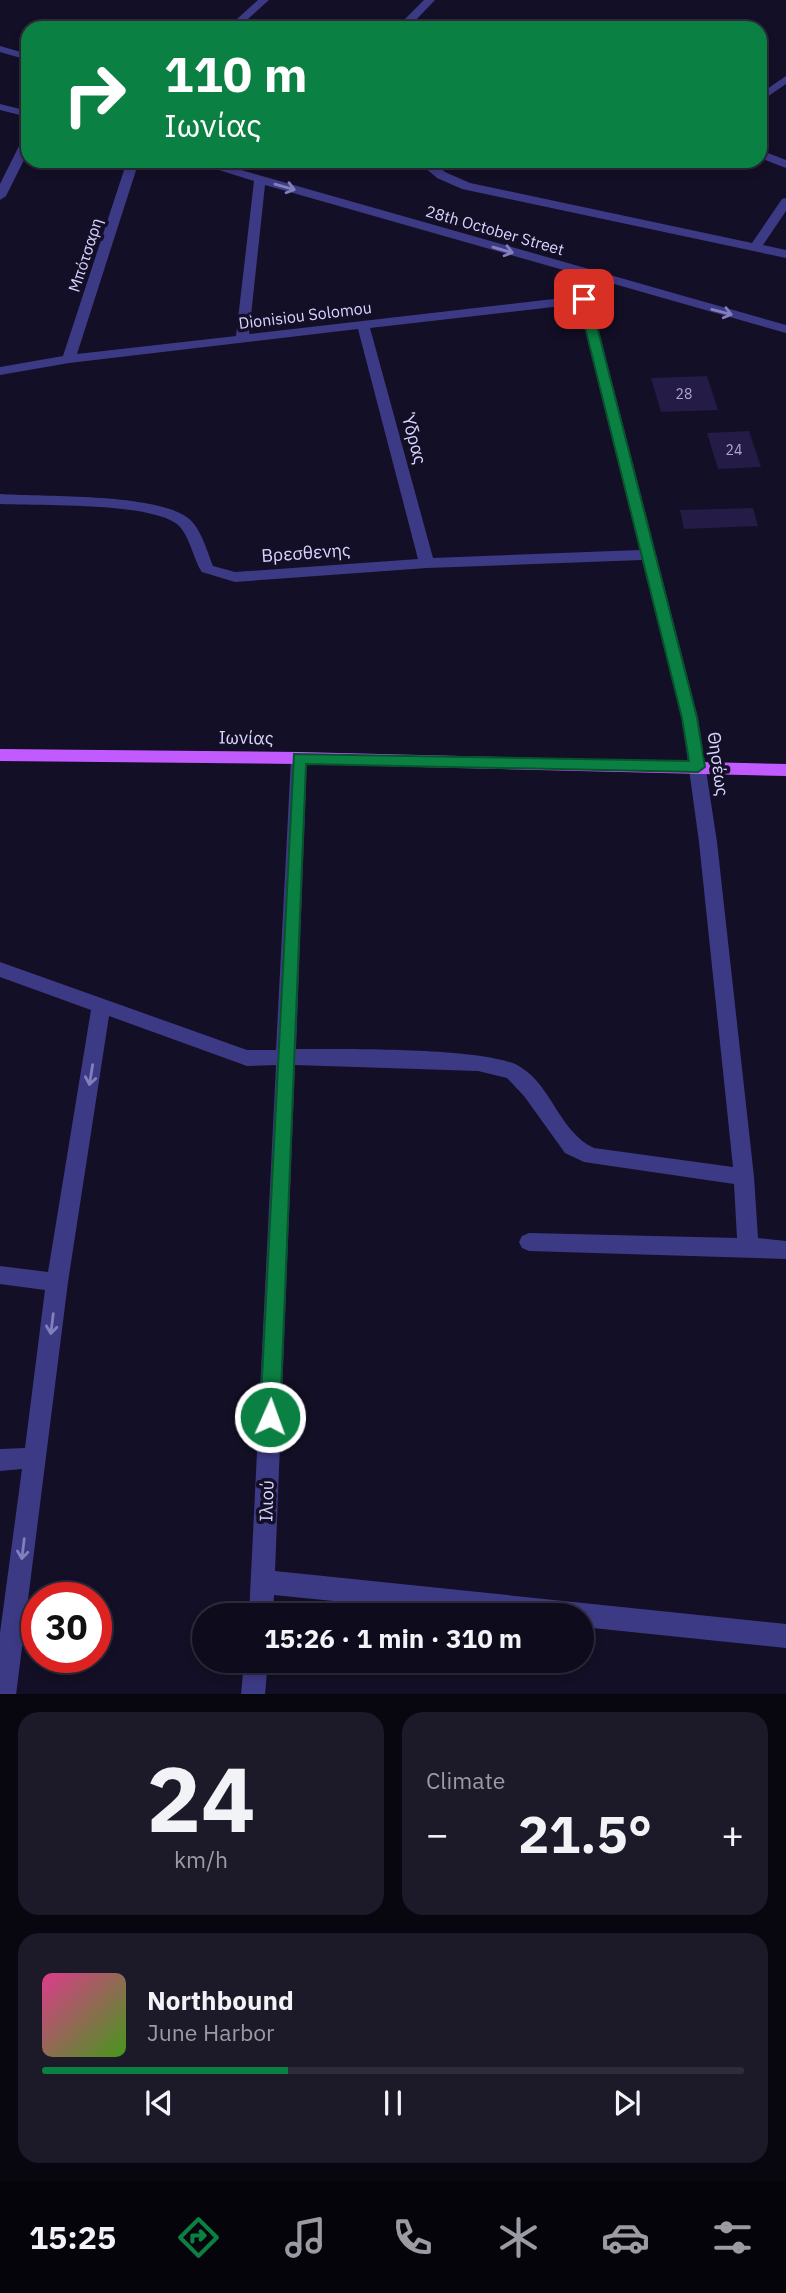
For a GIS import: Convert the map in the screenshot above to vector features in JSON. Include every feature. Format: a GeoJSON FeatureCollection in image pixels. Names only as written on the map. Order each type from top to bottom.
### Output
{"type":"FeatureCollection","features":[{"type":"Feature","properties":{"kind":"main road","name":"Ιωνίας"},"geometry":{"type":"LineString","coordinates":[[0,755],[299,758],[786,770]]}},
{"type":"Feature","properties":{"kind":"street"},"geometry":{"type":"LineString","coordinates":[[240,21],[264,0]]}},
{"type":"Feature","properties":{"kind":"street"},"geometry":{"type":"LineString","coordinates":[[408,21],[430,0]]}},
{"type":"Feature","properties":{"kind":"street"},"geometry":{"type":"LineString","coordinates":[[0,49],[21,55]]}},
{"type":"Feature","properties":{"kind":"street"},"geometry":{"type":"LineString","coordinates":[[767,94],[786,79]]}},
{"type":"Feature","properties":{"kind":"street"},"geometry":{"type":"LineString","coordinates":[[0,107],[21,112]]}},
{"type":"Feature","properties":{"kind":"street"},"geometry":{"type":"LineString","coordinates":[[0,196],[21,154]]}},
{"type":"Feature","properties":{"kind":"street"},"geometry":{"type":"LineString","coordinates":[[767,157],[786,164]]}},
{"type":"Feature","properties":{"kind":"street","name":"Μπότσαρη"},"geometry":{"type":"LineString","coordinates":[[69,359],[131,168]]}},
{"type":"Feature","properties":{"kind":"street","name":"28th October Street"},"geometry":{"type":"LineString","coordinates":[[220,168],[785,331]]}},
{"type":"Feature","properties":{"kind":"street"},"geometry":{"type":"LineString","coordinates":[[433,168],[466,186],[786,254]]}},
{"type":"Feature","properties":{"kind":"street"},"geometry":{"type":"LineString","coordinates":[[242,340],[260,180]]}},
{"type":"Feature","properties":{"kind":"street"},"geometry":{"type":"LineString","coordinates":[[756,246],[786,202]]}},
{"type":"Feature","properties":{"kind":"street","name":"Dionisiou Solomou"},"geometry":{"type":"LineString","coordinates":[[0,371],[69,359],[584,299],[610,281]]}},
{"type":"Feature","properties":{"kind":"street","name":"Θησέως"},"geometry":{"type":"LineString","coordinates":[[584,299],[690,718],[698,767],[744,1177],[756,1247]]}},
{"type":"Feature","properties":{"kind":"street","name":"Ύδρας"},"geometry":{"type":"LineString","coordinates":[[363,325],[427,563]]}},
{"type":"Feature","properties":{"kind":"street","name":"Βρεσθενης"},"geometry":{"type":"LineString","coordinates":[[0,499],[142,508],[171,514],[185,524],[207,569],[235,577],[427,563],[649,555]]}},
{"type":"Feature","properties":{"kind":"street","name":"Ιλιού"},"geometry":{"type":"LineString","coordinates":[[262,1603],[283,1058],[299,758]]}},
{"type":"Feature","properties":{"kind":"street"},"geometry":{"type":"LineString","coordinates":[[0,969],[247,1058],[478,1063],[513,1072],[531,1090],[572,1147],[591,1156],[744,1177]]}},
{"type":"Feature","properties":{"kind":"street"},"geometry":{"type":"LineString","coordinates":[[4,1694],[57,1282],[101,1007]]}},
{"type":"Feature","properties":{"kind":"street"},"geometry":{"type":"LineString","coordinates":[[529,1242],[756,1247],[786,1251]]}},
{"type":"Feature","properties":{"kind":"street"},"geometry":{"type":"LineString","coordinates":[[0,1275],[57,1282]]}},
{"type":"Feature","properties":{"kind":"street"},"geometry":{"type":"LineString","coordinates":[[0,1460],[34,1458]]}},
{"type":"Feature","properties":{"kind":"street"},"geometry":{"type":"LineString","coordinates":[[264,1582],[786,1636]]}},
{"type":"Feature","properties":{"kind":"street"},"geometry":{"type":"LineString","coordinates":[[253,1694],[255,1673]]}},
{"type":"Feature","properties":{"kind":"building"},"geometry":{"type":"Polygon","coordinates":[[[707,376],[718,410],[661,412],[651,378],[707,376]]]}},
{"type":"Feature","properties":{"kind":"building"},"geometry":{"type":"Polygon","coordinates":[[[749,431],[761,467],[718,469],[707,433],[749,431]]]}},
{"type":"Feature","properties":{"kind":"building"},"geometry":{"type":"Polygon","coordinates":[[[753,508],[758,526],[684,529],[680,510],[753,508]]]}},
{"type":"Feature","properties":{"kind":"route"},"geometry":{"type":"LineString","coordinates":[[270,1417],[283,1058],[299,758],[698,767],[690,718],[584,299]]}}]}
